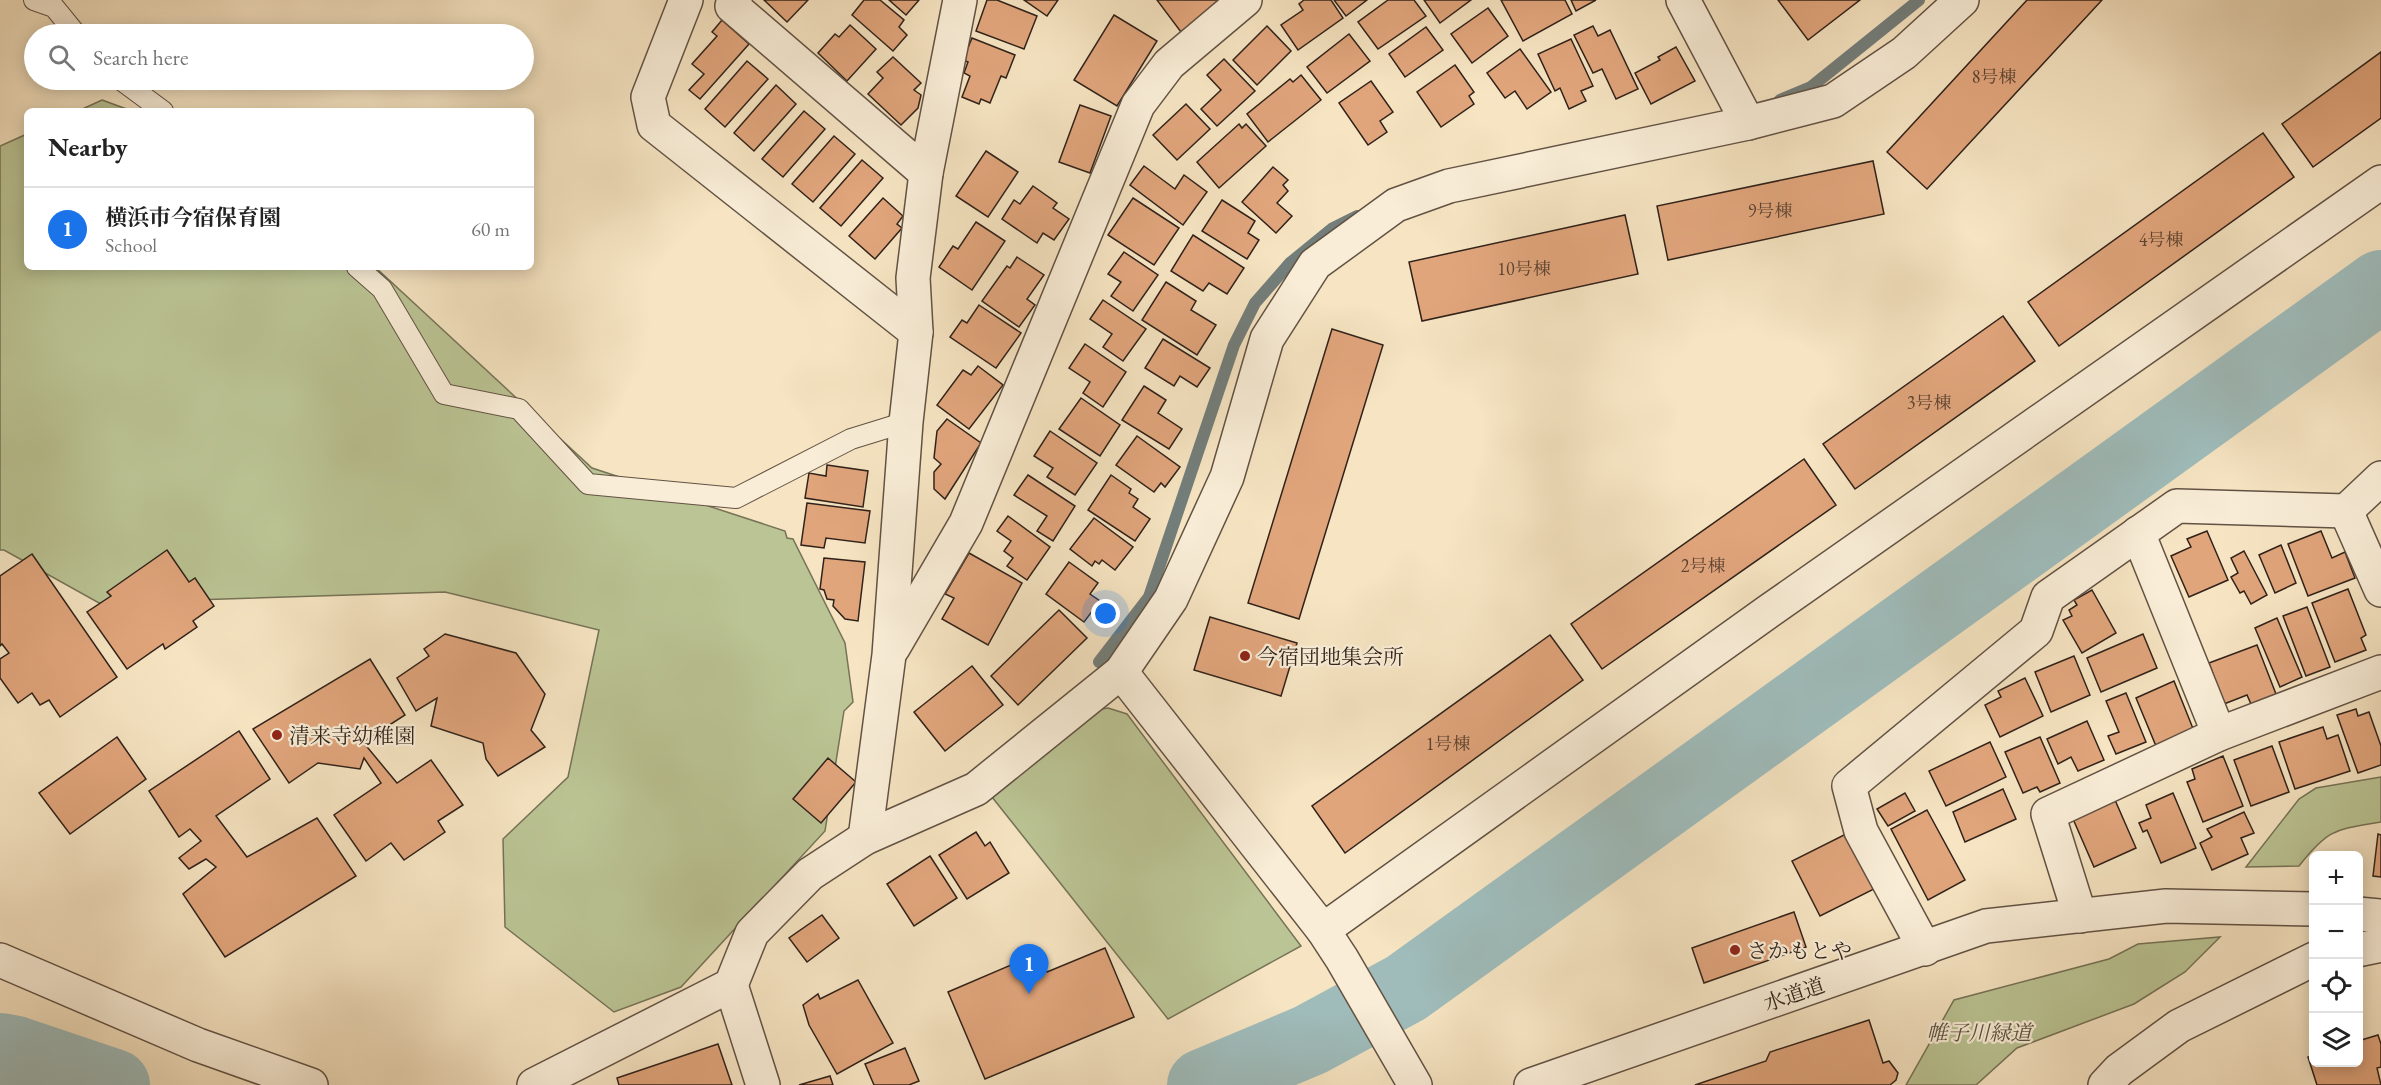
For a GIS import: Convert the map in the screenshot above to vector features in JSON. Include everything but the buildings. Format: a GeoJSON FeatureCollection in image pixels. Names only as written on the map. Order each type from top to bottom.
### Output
{"type":"FeatureCollection","features":[{"type":"Feature","properties":{"kind":"street"},"geometry":{"type":"LineString","coordinates":[[686,0],[648,97],[654,125],[916,332]]}},
{"type":"Feature","properties":{"kind":"street"},"geometry":{"type":"LineString","coordinates":[[735,0],[732,6],[926,173]]}},
{"type":"Feature","properties":{"kind":"street"},"geometry":{"type":"LineString","coordinates":[[865,838],[889,655],[906,422],[916,332],[913,278],[926,173],[960,0]]}},
{"type":"Feature","properties":{"kind":"street"},"geometry":{"type":"LineString","coordinates":[[889,655],[966,523],[1138,105],[1169,64],[1245,0]]}},
{"type":"Feature","properties":{"kind":"street"},"geometry":{"type":"LineString","coordinates":[[1683,0],[1748,123]]}},
{"type":"Feature","properties":{"kind":"street"},"geometry":{"type":"LineString","coordinates":[[763,1085],[731,985],[752,933],[810,874],[865,838],[976,789],[1121,672],[1171,599],[1227,477],[1267,339],[1315,264],[1396,206],[1449,186],[1748,123],[1833,101],[1904,53],[1962,0]]}},
{"type":"Feature","properties":{"kind":"street"},"geometry":{"type":"LineString","coordinates":[[1323,930],[1769,610],[2381,182]]}},
{"type":"Feature","properties":{"kind":"street"},"geometry":{"type":"LineString","coordinates":[[1925,949],[1861,831],[1849,786],[2036,631],[2048,597],[2177,506],[2346,511],[2381,478]]}},
{"type":"Feature","properties":{"kind":"street"},"geometry":{"type":"LineString","coordinates":[[2346,511],[2381,590]]}},
{"type":"Feature","properties":{"kind":"street"},"geometry":{"type":"LineString","coordinates":[[2138,533],[2219,734]]}},
{"type":"Feature","properties":{"kind":"street"},"geometry":{"type":"LineString","coordinates":[[1121,672],[1323,930],[1415,1085]]}},
{"type":"Feature","properties":{"kind":"street"},"geometry":{"type":"LineString","coordinates":[[2080,916],[2048,814],[2219,734],[2381,672]]}},
{"type":"Feature","properties":{"kind":"street","name":"水道道"},"geometry":{"type":"LineString","coordinates":[[1532,1085],[1986,926],[2166,906],[2309,909]]}},
{"type":"Feature","properties":{"kind":"street"},"geometry":{"type":"LineString","coordinates":[[2363,914],[2381,916]]}},
{"type":"Feature","properties":{"kind":"street"},"geometry":{"type":"LineString","coordinates":[[2363,949],[2381,945]]}},
{"type":"Feature","properties":{"kind":"street"},"geometry":{"type":"LineString","coordinates":[[0,960],[198,1045],[311,1085]]}},
{"type":"Feature","properties":{"kind":"street"},"geometry":{"type":"LineString","coordinates":[[2082,1085],[2112,1078],[2179,1026],[2309,961]]}},
{"type":"Feature","properties":{"kind":"street"},"geometry":{"type":"LineString","coordinates":[[534,1085],[731,985]]}},
{"type":"Feature","properties":{"kind":"lane"},"geometry":{"type":"LineString","coordinates":[[34,0],[54,7],[68,24]]}},
{"type":"Feature","properties":{"kind":"lane"},"geometry":{"type":"LineString","coordinates":[[135,90],[159,108]]}},
{"type":"Feature","properties":{"kind":"lane"},"geometry":{"type":"LineString","coordinates":[[360,270],[381,289],[444,394],[519,409],[588,484],[736,498],[851,440],[906,422]]}},
{"type":"Feature","properties":{"kind":"green space"},"geometry":{"type":"Polygon","coordinates":[[[102,100],[124,108],[85,108],[102,100]]]}},
{"type":"Feature","properties":{"kind":"green space"},"geometry":{"type":"Polygon","coordinates":[[[24,135],[24,270],[378,270],[592,468],[785,531],[787,538],[793,539],[845,643],[853,702],[844,711],[825,831],[681,987],[614,1012],[505,927],[503,839],[568,777],[599,630],[445,592],[99,603],[4,550],[0,550],[0,146],[24,135]]]}},
{"type":"Feature","properties":{"kind":"green space"},"geometry":{"type":"Polygon","coordinates":[[[1108,708],[1127,714],[1301,946],[1168,1019],[992,797],[1095,710],[1108,708]]]}},
{"type":"Feature","properties":{"kind":"green space"},"geometry":{"type":"Polygon","coordinates":[[[2381,777],[2381,822],[2343,829],[2326,837],[2309,851],[2299,866],[2246,867],[2299,799],[2316,788],[2381,777]]]}},
{"type":"Feature","properties":{"kind":"green space","name":"帷子川緑道"},"geometry":{"type":"Polygon","coordinates":[[[2220,937],[2185,972],[2134,1004],[2017,1048],[1976,1085],[1906,1085],[1954,1000],[2109,959],[2138,944],[2220,937]]]}},
{"type":"Feature","properties":{"kind":"waterway"},"geometry":{"type":"LineString","coordinates":[[1780,100],[1811,87],[1919,0]]}},
{"type":"Feature","properties":{"kind":"waterway"},"geometry":{"type":"LineString","coordinates":[[1099,662],[1149,597],[1234,345],[1255,303],[1290,263],[1333,228],[1357,216]]}},
{"type":"Feature","properties":{"kind":"waterway"},"geometry":{"type":"LineString","coordinates":[[1203,1085],[1310,1040],[1406,988],[2381,286]]}},
{"type":"Feature","properties":{"kind":"waterway"},"geometry":{"type":"LineString","coordinates":[[0,1049],[16,1052],[114,1085]]}},
{"type":"Feature","properties":{"kind":"place","name":"今宿団地集会所"},"geometry":{"type":"Point","coordinates":[1245,656]}},
{"type":"Feature","properties":{"kind":"place","name":"清来寺幼稚園"},"geometry":{"type":"Point","coordinates":[277,735]}},
{"type":"Feature","properties":{"kind":"place","name":"さかもとや"},"geometry":{"type":"Point","coordinates":[1735,950]}},
{"type":"Feature","properties":{"kind":"place","name":"横浜市今宿保育園"},"geometry":{"type":"Point","coordinates":[1029,994]}}]}
